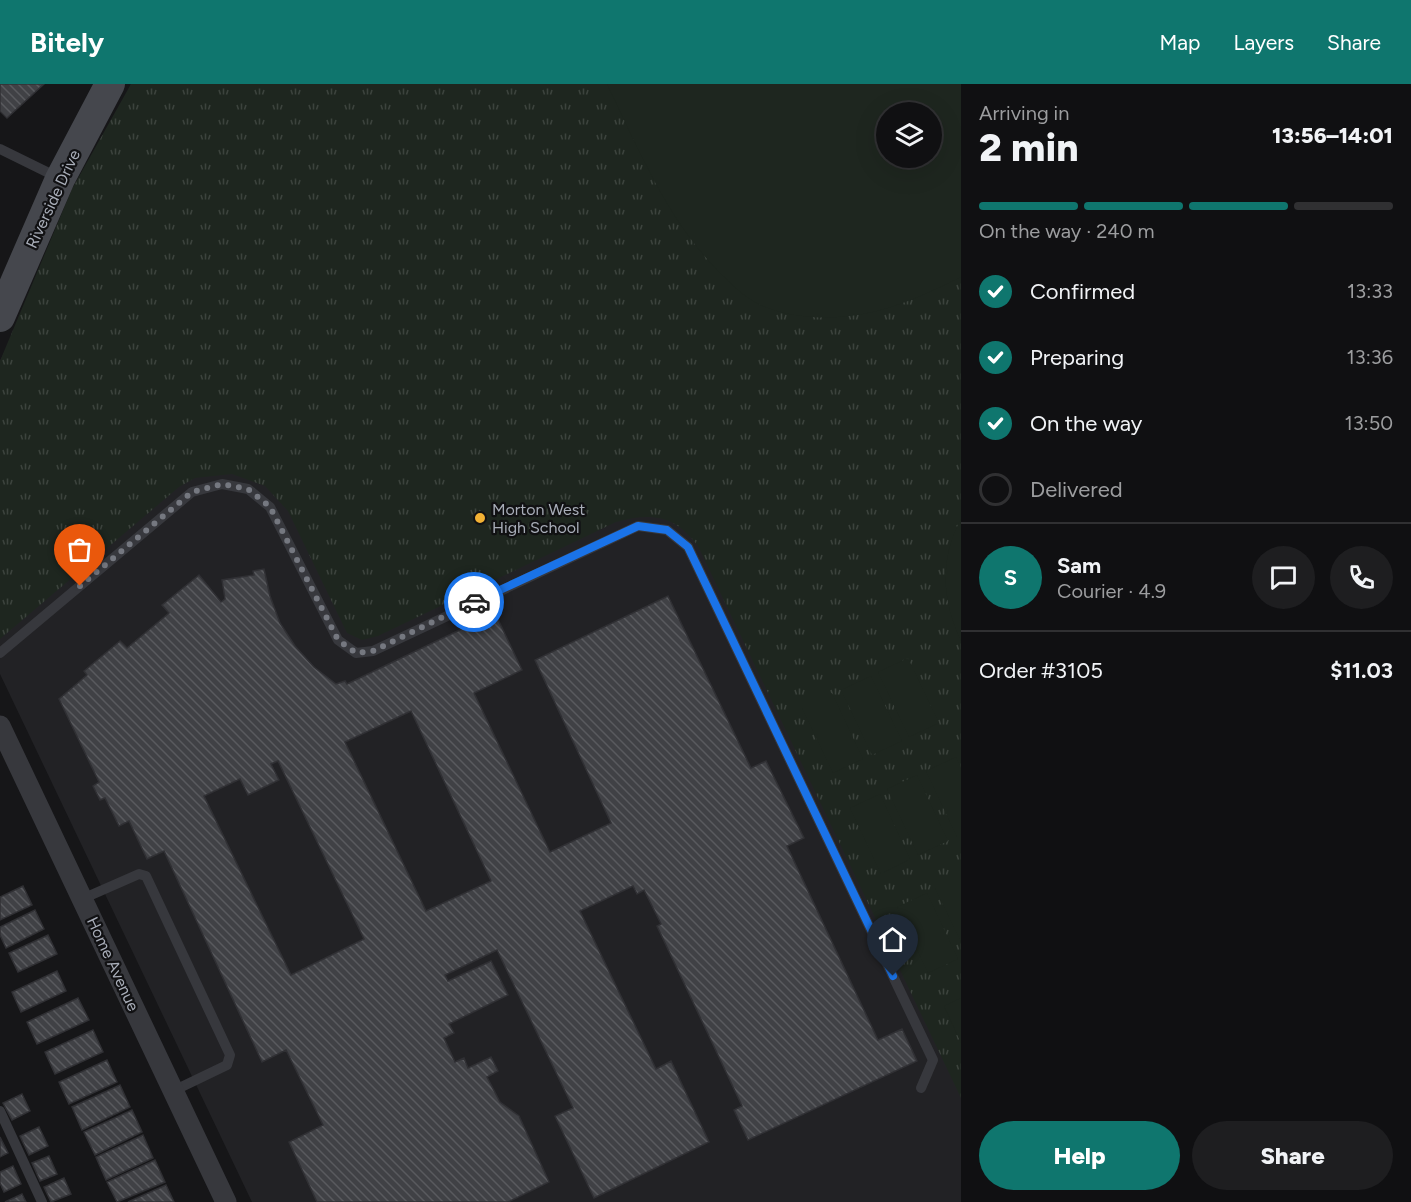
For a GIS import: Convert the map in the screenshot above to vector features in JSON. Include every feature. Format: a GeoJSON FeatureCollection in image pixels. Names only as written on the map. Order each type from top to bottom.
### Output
{"type":"FeatureCollection","features":[{"type":"Feature","properties":{"kind":"street","name":"Riverside Drive"},"geometry":{"type":"LineString","coordinates":[[0,316],[60,179],[110,84]]}},
{"type":"Feature","properties":{"kind":"street","name":"Home Avenue"},"geometry":{"type":"LineString","coordinates":[[0,729],[226,1202]]}},
{"type":"Feature","properties":{"kind":"lane"},"geometry":{"type":"LineString","coordinates":[[0,149],[60,179]]}},
{"type":"Feature","properties":{"kind":"lane"},"geometry":{"type":"LineString","coordinates":[[0,653],[192,492],[222,484],[248,489],[270,507],[338,640],[356,653],[373,651],[638,526],[667,530],[688,547],[933,1060],[921,1088]]}},
{"type":"Feature","properties":{"kind":"lane"},"geometry":{"type":"LineString","coordinates":[[82,899],[139,874],[146,876],[230,1055],[227,1065],[173,1091]]}},
{"type":"Feature","properties":{"kind":"lane"},"geometry":{"type":"LineString","coordinates":[[0,1111],[42,1202]]}},
{"type":"Feature","properties":{"kind":"shaded area","name":"Morton West High School"},"geometry":{"type":"Polygon","coordinates":[[[131,84],[961,84],[961,1202],[252,1202],[0,674],[0,361],[131,84]]]}},
{"type":"Feature","properties":{"kind":"green space"},"geometry":{"type":"Polygon","coordinates":[[[131,84],[961,84],[961,1098],[698,546],[681,528],[671,522],[652,517],[616,522],[378,636],[362,640],[347,633],[288,511],[265,486],[232,474],[195,478],[179,487],[0,639],[0,361],[72,189],[131,84]]]}},
{"type":"Feature","properties":{"kind":"green space"},"geometry":{"type":"Polygon","coordinates":[[[607,84],[961,84],[961,277],[901,304],[850,316],[798,316],[772,310],[754,302],[732,285],[700,250],[668,206],[607,84]]]}},
{"type":"Feature","properties":{"kind":"green space"},"geometry":{"type":"Polygon","coordinates":[[[961,519],[961,641],[950,611],[946,565],[949,549],[961,519]]]}},
{"type":"Feature","properties":{"kind":"green space"},"geometry":{"type":"Polygon","coordinates":[[[908,658],[939,723],[909,737],[878,672],[908,658]]]}},
{"type":"Feature","properties":{"kind":"green space"},"geometry":{"type":"Polygon","coordinates":[[[871,676],[902,741],[872,755],[841,690],[871,676]]]}},
{"type":"Feature","properties":{"kind":"green space"},"geometry":{"type":"Polygon","coordinates":[[[832,693],[863,759],[833,773],[802,708],[832,693]]]}},
{"type":"Feature","properties":{"kind":"green space"},"geometry":{"type":"Polygon","coordinates":[[[956,757],[961,768],[961,835],[957,837],[926,771],[956,757]]]}},
{"type":"Feature","properties":{"kind":"green space"},"geometry":{"type":"Polygon","coordinates":[[[917,775],[948,841],[918,855],[887,789],[917,775]]]}},
{"type":"Feature","properties":{"kind":"green space"},"geometry":{"type":"Polygon","coordinates":[[[880,794],[910,859],[881,874],[850,808],[880,794]]]}},
{"type":"Feature","properties":{"kind":"green space"},"geometry":{"type":"Polygon","coordinates":[[[961,875],[961,942],[935,888],[961,875]]]}},
{"type":"Feature","properties":{"kind":"green space"},"geometry":{"type":"Polygon","coordinates":[[[927,893],[958,959],[928,973],[897,907],[927,893]]]}},
{"type":"Feature","properties":{"kind":"green space"},"geometry":{"type":"Polygon","coordinates":[[[961,998],[961,1043],[944,1006],[961,998]]]}},
{"type":"Feature","properties":{"kind":"building"},"geometry":{"type":"Polygon","coordinates":[[[0,84],[44,84],[7,118],[0,111],[0,84]]]}},
{"type":"Feature","properties":{"kind":"building"},"geometry":{"type":"Polygon","coordinates":[[[264,569],[270,596],[280,623],[295,646],[314,667],[336,684],[345,681],[347,684],[495,613],[522,670],[474,693],[550,852],[611,823],[535,660],[668,596],[751,768],[766,761],[804,838],[787,846],[878,1040],[902,1029],[917,1061],[748,1140],[734,1110],[742,1106],[657,926],[661,924],[644,890],[637,894],[633,886],[580,911],[656,1069],[671,1061],[709,1142],[594,1198],[555,1116],[573,1108],[497,950],[445,975],[448,981],[491,961],[508,995],[449,1024],[454,1033],[444,1038],[455,1062],[464,1058],[468,1068],[491,1057],[498,1071],[487,1077],[500,1102],[519,1116],[549,1182],[508,1202],[317,1202],[289,1142],[323,1125],[286,1050],[262,1062],[164,851],[147,859],[129,821],[119,826],[105,798],[100,800],[93,786],[99,782],[59,699],[87,675],[84,671],[120,641],[127,648],[169,613],[162,605],[199,575],[221,602],[225,599],[222,580],[254,575],[253,571],[264,569]],[[411,711],[345,742],[426,911],[491,881],[411,711]],[[278,761],[271,764],[279,780],[248,795],[240,779],[204,796],[291,975],[364,939],[278,761]]]}},
{"type":"Feature","properties":{"kind":"building"},"geometry":{"type":"Polygon","coordinates":[[[23,886],[32,905],[0,920],[0,897],[23,886]]]}},
{"type":"Feature","properties":{"kind":"building"},"geometry":{"type":"Polygon","coordinates":[[[35,910],[44,929],[6,948],[0,935],[0,927],[35,910]]]}},
{"type":"Feature","properties":{"kind":"building"},"geometry":{"type":"Polygon","coordinates":[[[48,935],[57,954],[18,972],[9,953],[48,935]]]}},
{"type":"Feature","properties":{"kind":"building"},"geometry":{"type":"Polygon","coordinates":[[[57,971],[66,991],[21,1012],[12,992],[57,971]]]}},
{"type":"Feature","properties":{"kind":"building"},"geometry":{"type":"Polygon","coordinates":[[[78,998],[89,1020],[37,1044],[27,1022],[78,998]]]}},
{"type":"Feature","properties":{"kind":"building"},"geometry":{"type":"Polygon","coordinates":[[[93,1030],[103,1052],[55,1074],[45,1052],[93,1030]]]}},
{"type":"Feature","properties":{"kind":"building"},"geometry":{"type":"Polygon","coordinates":[[[107,1060],[117,1082],[69,1104],[59,1082],[107,1060]]]}},
{"type":"Feature","properties":{"kind":"building"},"geometry":{"type":"Polygon","coordinates":[[[120,1085],[130,1107],[82,1130],[72,1107],[120,1085]]]}},
{"type":"Feature","properties":{"kind":"building"},"geometry":{"type":"Polygon","coordinates":[[[22,1094],[30,1111],[12,1120],[3,1103],[22,1094]]]}},
{"type":"Feature","properties":{"kind":"building"},"geometry":{"type":"Polygon","coordinates":[[[132,1110],[142,1132],[95,1155],[84,1132],[132,1110]]]}},
{"type":"Feature","properties":{"kind":"building"},"geometry":{"type":"Polygon","coordinates":[[[39,1127],[48,1146],[29,1155],[20,1136],[39,1127]]]}},
{"type":"Feature","properties":{"kind":"building"},"geometry":{"type":"Polygon","coordinates":[[[143,1135],[153,1158],[106,1180],[96,1157],[143,1135]]]}},
{"type":"Feature","properties":{"kind":"building"},"geometry":{"type":"Polygon","coordinates":[[[0,1137],[8,1153],[0,1157],[0,1137]]]}},
{"type":"Feature","properties":{"kind":"building"},"geometry":{"type":"Polygon","coordinates":[[[49,1156],[57,1174],[40,1181],[32,1163],[49,1156]]]}},
{"type":"Feature","properties":{"kind":"building"},"geometry":{"type":"Polygon","coordinates":[[[155,1160],[165,1182],[117,1202],[107,1182],[155,1160]]]}},
{"type":"Feature","properties":{"kind":"building"},"geometry":{"type":"Polygon","coordinates":[[[13,1166],[21,1184],[4,1192],[0,1183],[0,1172],[13,1166]]]}},
{"type":"Feature","properties":{"kind":"building"},"geometry":{"type":"Polygon","coordinates":[[[64,1178],[71,1194],[51,1202],[44,1187],[64,1178]]]}},
{"type":"Feature","properties":{"kind":"building"},"geometry":{"type":"Polygon","coordinates":[[[166,1185],[174,1202],[128,1202],[166,1185]]]}},
{"type":"Feature","properties":{"kind":"building"},"geometry":{"type":"Polygon","coordinates":[[[22,1194],[26,1202],[5,1202],[22,1194]]]}},
{"type":"Feature","properties":{"kind":"way so far"},"geometry":{"type":"LineString","coordinates":[[80,586],[192,492],[222,484],[248,489],[270,507],[338,640],[356,653],[373,651],[474,602]]}},
{"type":"Feature","properties":{"kind":"place","name":"Morton West High School"},"geometry":{"type":"Point","coordinates":[480,518]}},
{"type":"Feature","properties":{"kind":"route"},"geometry":{"type":"LineString","coordinates":[[474,602],[638,526],[667,530],[688,547],[893,976]]}}]}
